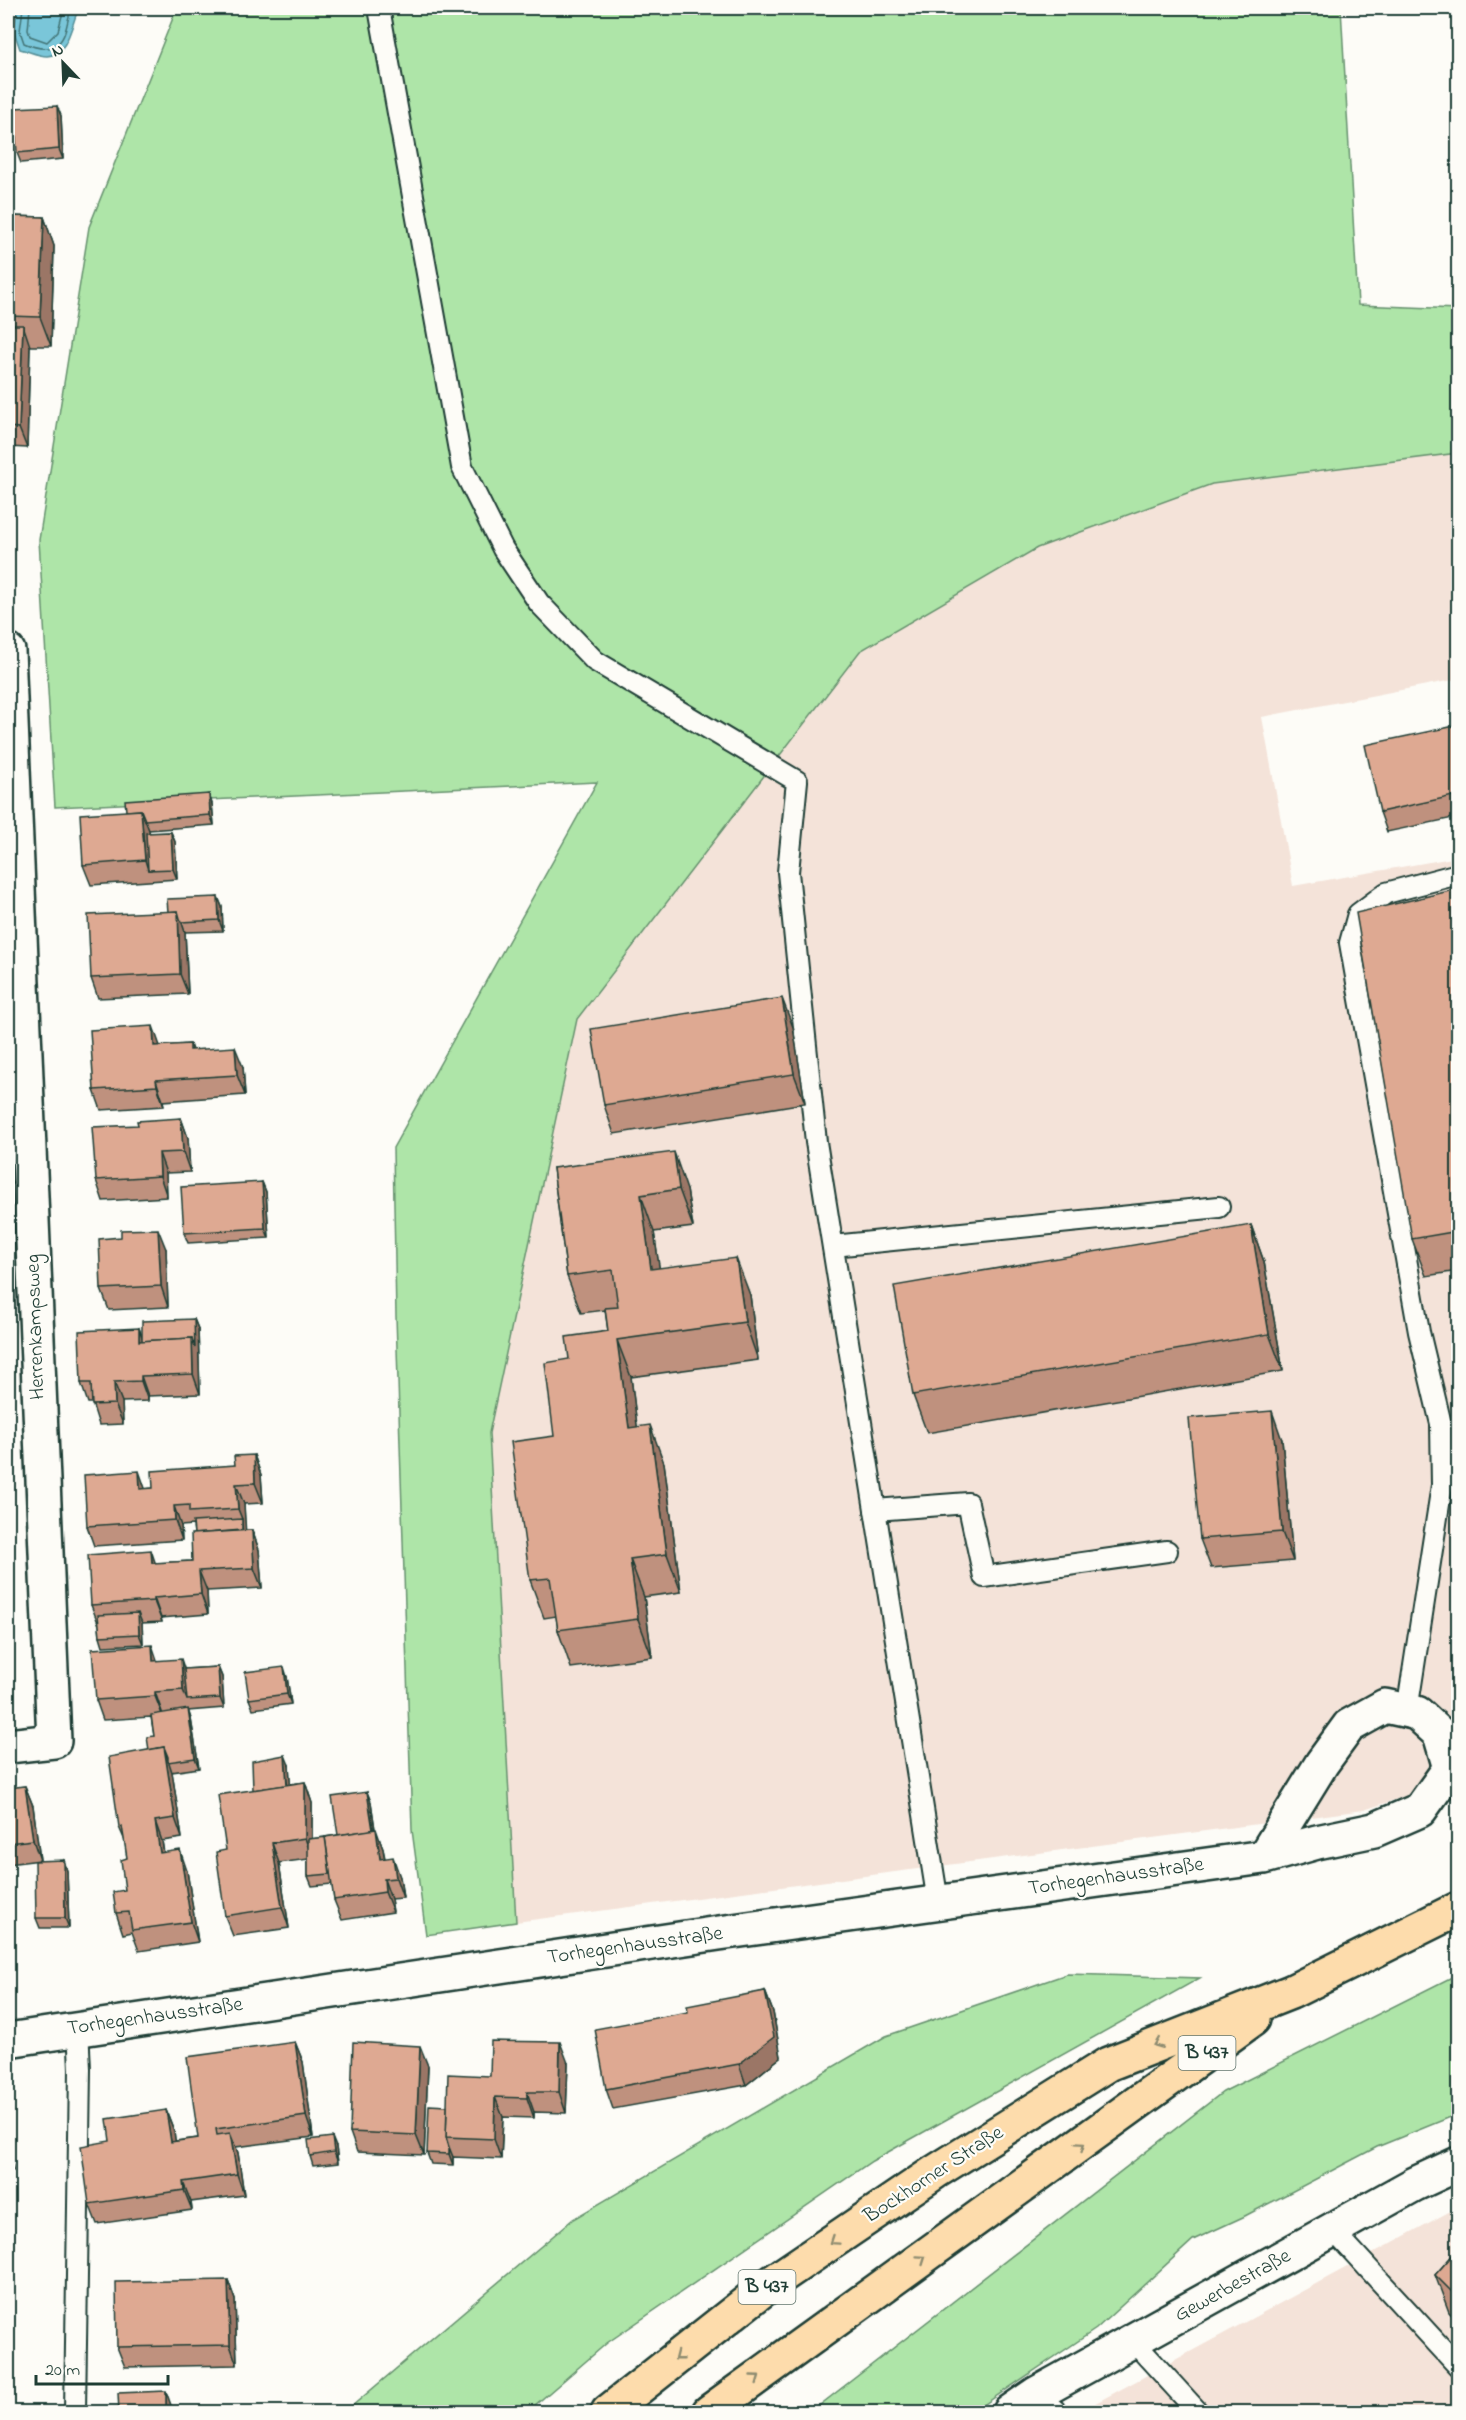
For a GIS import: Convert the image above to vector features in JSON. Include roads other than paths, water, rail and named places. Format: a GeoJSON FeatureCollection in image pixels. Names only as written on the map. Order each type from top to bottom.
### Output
{"type":"FeatureCollection","features":[{"type":"Feature","properties":{"kind":"main road","name":"Bockhorner Straße"},"geometry":{"type":"LineString","coordinates":[[608,2412],[770,2284],[935,2172],[1108,2064],[1291,1992],[1458,1909]]}},
{"type":"Feature","properties":{"kind":"main road","name":"Bockhorner Straße"},"geometry":{"type":"LineString","coordinates":[[709,2412],[1291,1992]]}},
{"type":"Feature","properties":{"kind":"street","name":"Herrenkampsweg"},"geometry":{"type":"LineString","coordinates":[[8,651],[54,1741],[8,1746]]}},
{"type":"Feature","properties":{"kind":"street","name":"Torhegenhausstraße"},"geometry":{"type":"LineString","coordinates":[[8,2040],[938,1902],[1264,1857],[1317,1842],[1374,1830],[1420,1810],[1450,1768],[1440,1734],[1417,1713],[1385,1706],[1349,1726],[1322,1763],[1264,1857]]}},
{"type":"Feature","properties":{"kind":"street","name":"Gewerbestraße"},"geometry":{"type":"LineString","coordinates":[[1034,2406],[1133,2341],[1415,2184],[1458,2164]]}},
{"type":"Feature","properties":{"kind":"lane"},"geometry":{"type":"LineString","coordinates":[[379,8],[462,467],[503,549],[539,603],[595,661],[797,781],[788,872],[816,1142],[938,1902]]}},
{"type":"Feature","properties":{"kind":"lane"},"geometry":{"type":"LineString","coordinates":[[1407,1711],[1442,1485],[1450,1456],[1419,1332],[1350,943],[1358,914],[1386,893],[1458,874]]}},
{"type":"Feature","properties":{"kind":"lane"},"geometry":{"type":"LineString","coordinates":[[833,1246],[1219,1207]]}},
{"type":"Feature","properties":{"kind":"lane"},"geometry":{"type":"LineString","coordinates":[[875,1510],[968,1503],[984,1577],[1167,1551]]}},
{"type":"Feature","properties":{"kind":"lane"},"geometry":{"type":"LineString","coordinates":[[75,2412],[80,2069],[78,2028]]}},
{"type":"Feature","properties":{"kind":"lane"},"geometry":{"type":"LineString","coordinates":[[1333,2230],[1458,2366]]}},
{"type":"Feature","properties":{"kind":"lane"},"geometry":{"type":"LineString","coordinates":[[1133,2341],[1198,2412]]}},
{"type":"Feature","properties":{"kind":"water"},"geometry":{"type":"Polygon","coordinates":[[[17,8],[79,8],[65,44],[54,54],[47,56],[20,49],[14,32],[17,8]]]}}]}
